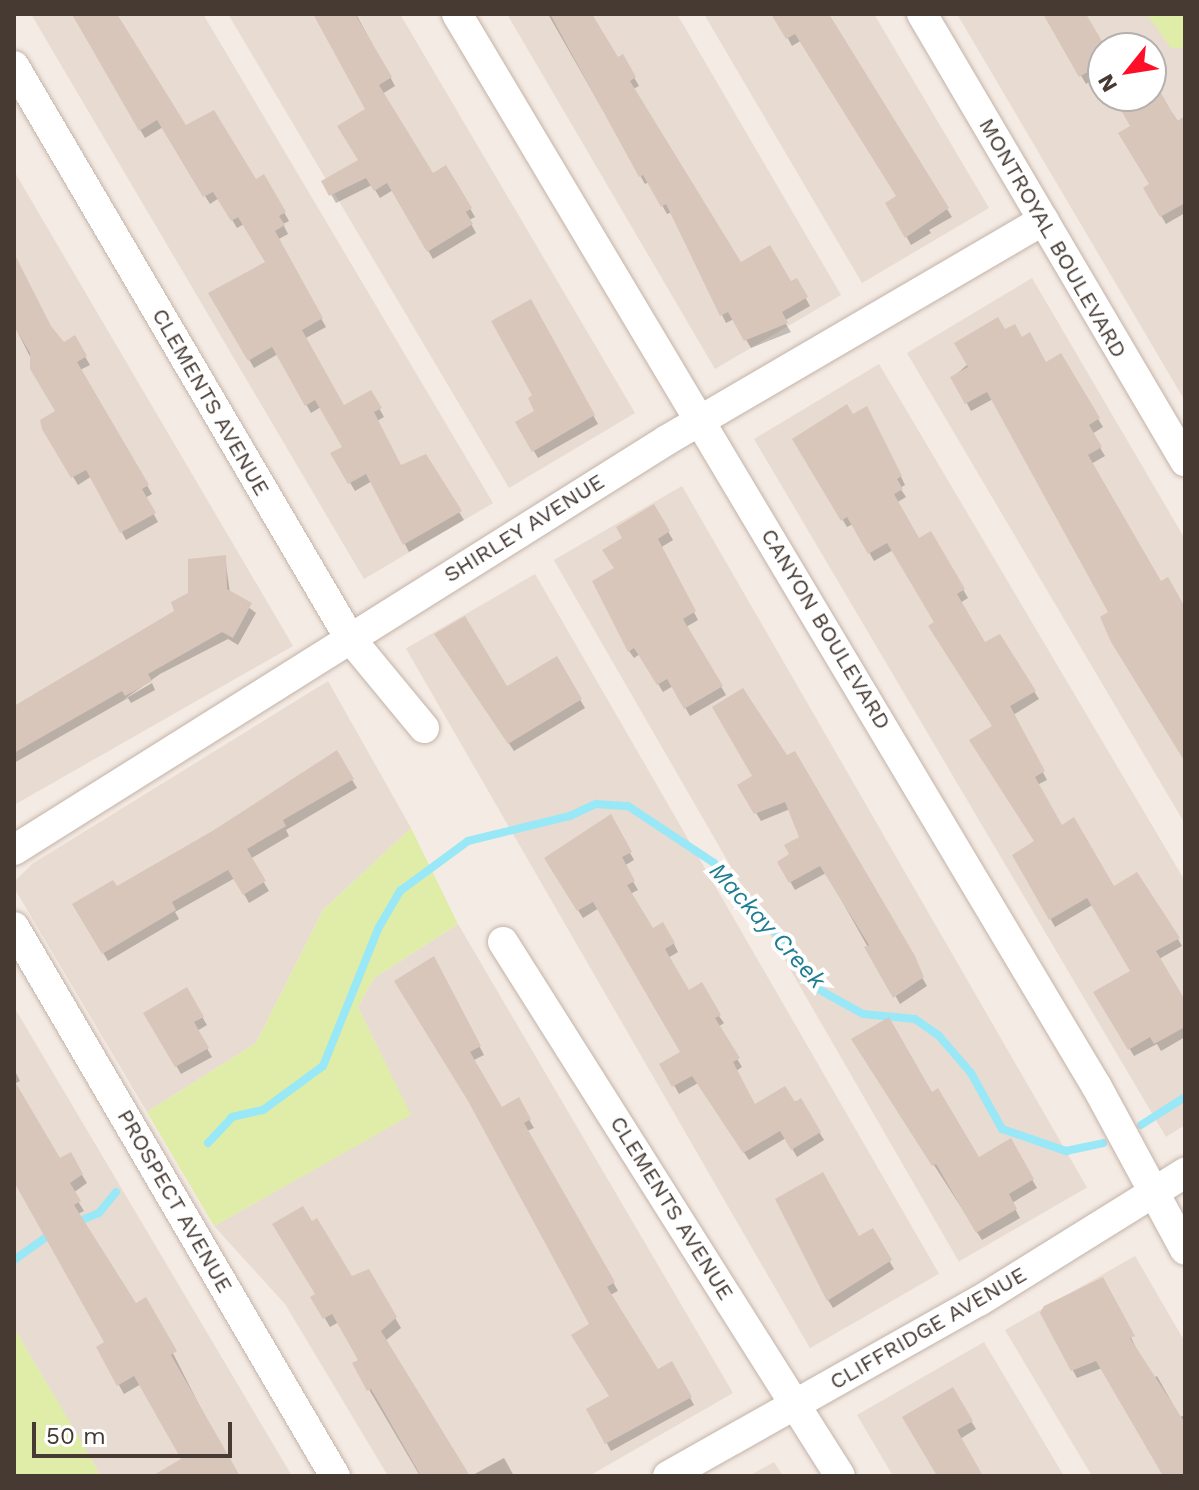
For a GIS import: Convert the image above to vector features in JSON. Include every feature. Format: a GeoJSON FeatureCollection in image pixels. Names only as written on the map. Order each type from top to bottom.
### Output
{"type":"FeatureCollection","features":[{"type":"Feature","properties":{"kind":"street","name":"CANYON BOULEVARD"},"geometry":{"type":"LineString","coordinates":[[457,14],[698,423],[776,544],[1155,1192],[1185,1250]]}},
{"type":"Feature","properties":{"kind":"street","name":"MONTROYAL BOULEVARD"},"geometry":{"type":"LineString","coordinates":[[922,14],[1185,461]]}},
{"type":"Feature","properties":{"kind":"street","name":"CLEMENTS AVENUE"},"geometry":{"type":"LineString","coordinates":[[14,66],[349,637],[424,728]]}},
{"type":"Feature","properties":{"kind":"street","name":"SHIRLEY AVENUE"},"geometry":{"type":"LineString","coordinates":[[14,850],[349,637],[698,423],[1043,220]]}},
{"type":"Feature","properties":{"kind":"street","name":"PROSPECT AVENUE"},"geometry":{"type":"LineString","coordinates":[[14,927],[335,1476]]}},
{"type":"Feature","properties":{"kind":"street","name":"CLEMENTS AVENUE"},"geometry":{"type":"LineString","coordinates":[[503,942],[840,1476]]}},
{"type":"Feature","properties":{"kind":"street","name":"CLIFFRIDGE AVENUE"},"geometry":{"type":"LineString","coordinates":[[668,1476],[979,1301],[1185,1173]]}},
{"type":"Feature","properties":{"kind":"shaded area"},"geometry":{"type":"Polygon","coordinates":[[[31,14],[203,14],[493,503],[364,579],[31,14]]]}},
{"type":"Feature","properties":{"kind":"shaded area"},"geometry":{"type":"Polygon","coordinates":[[[228,14],[400,14],[635,413],[509,488],[228,14]]]}},
{"type":"Feature","properties":{"kind":"shaded area"},"geometry":{"type":"Polygon","coordinates":[[[507,14],[677,14],[841,295],[715,369],[507,14]]]}},
{"type":"Feature","properties":{"kind":"shaded area"},"geometry":{"type":"Polygon","coordinates":[[[704,14],[874,14],[989,208],[862,283],[704,14]]]}},
{"type":"Feature","properties":{"kind":"shaded area"},"geometry":{"type":"Polygon","coordinates":[[[957,14],[1185,14],[1185,401],[957,14]]]}},
{"type":"Feature","properties":{"kind":"shaded area"},"geometry":{"type":"Polygon","coordinates":[[[14,171],[293,646],[14,805],[14,171]]]}},
{"type":"Feature","properties":{"kind":"shaded area"},"geometry":{"type":"Polygon","coordinates":[[[1032,278],[1185,539],[1185,824],[907,353],[1032,278]]]}},
{"type":"Feature","properties":{"kind":"shaded area"},"geometry":{"type":"Polygon","coordinates":[[[879,364],[1185,881],[1185,1125],[1166,1137],[754,439],[879,364]]]}},
{"type":"Feature","properties":{"kind":"shaded area"},"geometry":{"type":"Polygon","coordinates":[[[682,486],[1087,1187],[959,1261],[554,560],[682,486]]]}},
{"type":"Feature","properties":{"kind":"shaded area"},"geometry":{"type":"Polygon","coordinates":[[[535,574],[939,1274],[810,1348],[406,648],[535,574]]]}},
{"type":"Feature","properties":{"kind":"shaded area"},"geometry":{"type":"Polygon","coordinates":[[[328,681],[411,828],[323,910],[256,1043],[147,1112],[16,891],[15,881],[32,864],[328,681]]]}},
{"type":"Feature","properties":{"kind":"shaded area"},"geometry":{"type":"Polygon","coordinates":[[[458,924],[733,1393],[589,1476],[388,1476],[285,1304],[214,1226],[410,1115],[358,1007],[374,978],[458,924]]]}},
{"type":"Feature","properties":{"kind":"shaded area"},"geometry":{"type":"Polygon","coordinates":[[[14,1007],[292,1476],[101,1476],[14,1328],[14,1007]]]}},
{"type":"Feature","properties":{"kind":"shaded area"},"geometry":{"type":"Polygon","coordinates":[[[1135,1256],[1185,1342],[1185,1476],[1092,1476],[1005,1330],[1135,1256]]]}},
{"type":"Feature","properties":{"kind":"shaded area"},"geometry":{"type":"Polygon","coordinates":[[[984,1342],[1064,1476],[893,1476],[857,1415],[984,1342]]]}},
{"type":"Feature","properties":{"kind":"shaded area"},"geometry":{"type":"Polygon","coordinates":[[[774,1462],[783,1476],[749,1476],[774,1462]]]}},
{"type":"Feature","properties":{"kind":"green space"},"geometry":{"type":"Polygon","coordinates":[[[1147,14],[1185,14],[1185,48],[1171,48],[1167,42],[1167,32],[1160,32],[1147,14]]]}},
{"type":"Feature","properties":{"kind":"green space"},"geometry":{"type":"Polygon","coordinates":[[[411,828],[458,924],[374,978],[358,1007],[411,1115],[214,1226],[147,1112],[256,1043],[323,910],[411,828]]]}},
{"type":"Feature","properties":{"kind":"green space"},"geometry":{"type":"Polygon","coordinates":[[[14,1328],[71,1424],[101,1476],[14,1476],[14,1328]]]}},
{"type":"Feature","properties":{"kind":"building"},"geometry":{"type":"Polygon","coordinates":[[[72,14],[117,14],[186,125],[214,110],[256,179],[264,174],[286,212],[279,216],[285,225],[275,231],[323,318],[302,330],[344,405],[371,390],[382,408],[374,412],[401,465],[426,454],[462,511],[403,545],[366,474],[348,484],[330,453],[342,447],[315,400],[305,406],[272,347],[248,361],[208,293],[265,262],[238,217],[231,221],[213,192],[203,197],[157,120],[139,131],[72,14]]]}},
{"type":"Feature","properties":{"kind":"building"},"geometry":{"type":"Polygon","coordinates":[[[313,14],[355,14],[392,77],[379,85],[433,173],[446,165],[472,208],[466,212],[473,224],[427,252],[387,183],[374,191],[366,178],[329,196],[321,181],[358,160],[337,126],[365,109],[313,14]]]}},
{"type":"Feature","properties":{"kind":"building"},"geometry":{"type":"Polygon","coordinates":[[[550,14],[592,14],[618,57],[623,54],[636,77],[630,81],[741,262],[770,245],[791,281],[797,278],[808,297],[782,312],[788,323],[744,341],[728,312],[720,316],[666,204],[661,207],[643,175],[639,177],[550,14]]]}},
{"type":"Feature","properties":{"kind":"building"},"geometry":{"type":"Polygon","coordinates":[[[771,14],[829,14],[949,208],[905,238],[885,203],[896,196],[795,34],[786,39],[771,14]]]}},
{"type":"Feature","properties":{"kind":"building"},"geometry":{"type":"Polygon","coordinates":[[[1043,14],[1086,14],[1097,32],[1087,32],[1087,72],[1079,77],[1043,14]]]}},
{"type":"Feature","properties":{"kind":"building"},"geometry":{"type":"Polygon","coordinates":[[[1167,104],[1177,121],[1185,116],[1185,203],[1160,217],[1143,188],[1149,184],[1118,133],[1130,126],[1122,112],[1167,112],[1167,104]]]}},
{"type":"Feature","properties":{"kind":"building"},"geometry":{"type":"Polygon","coordinates":[[[14,253],[51,326],[64,342],[75,335],[87,356],[77,362],[149,485],[142,489],[156,513],[120,533],[86,470],[71,478],[42,429],[40,420],[55,411],[30,369],[30,353],[14,326],[14,253]]]}},
{"type":"Feature","properties":{"kind":"building"},"geometry":{"type":"Polygon","coordinates":[[[531,299],[595,415],[532,452],[515,422],[534,411],[528,398],[532,395],[491,321],[531,299]]]}},
{"type":"Feature","properties":{"kind":"building"},"geometry":{"type":"Polygon","coordinates":[[[998,317],[1005,329],[1015,324],[1022,337],[1030,332],[1046,362],[1061,353],[1100,418],[1089,425],[1102,447],[1088,455],[1161,581],[1168,577],[1185,607],[1185,762],[1111,642],[1100,617],[1108,612],[987,392],[965,404],[950,377],[968,367],[954,343],[998,317]]]}},
{"type":"Feature","properties":{"kind":"building"},"geometry":{"type":"Polygon","coordinates":[[[847,404],[853,414],[867,406],[902,476],[897,479],[903,489],[894,494],[919,538],[931,531],[965,589],[957,594],[985,642],[1000,634],[1036,691],[1010,706],[1045,771],[1035,777],[1062,825],[1074,817],[1114,886],[1137,872],[1180,938],[1156,951],[1185,1000],[1185,1027],[1154,1044],[1150,1037],[1128,1050],[1093,992],[1130,971],[1087,898],[1049,920],[1012,855],[1034,841],[969,740],[992,726],[928,626],[934,622],[887,543],[868,554],[847,517],[841,521],[792,439],[847,404]]]}},
{"type":"Feature","properties":{"kind":"building"},"geometry":{"type":"Polygon","coordinates":[[[654,504],[670,531],[658,539],[696,611],[683,619],[723,686],[684,709],[667,679],[657,685],[634,648],[628,652],[592,581],[614,568],[602,550],[622,538],[616,527],[654,504]]]}},
{"type":"Feature","properties":{"kind":"building"},"geometry":{"type":"Polygon","coordinates":[[[226,555],[227,589],[252,603],[233,638],[222,632],[148,674],[152,681],[125,696],[122,691],[14,753],[14,706],[174,611],[171,602],[188,593],[188,559],[226,555]]]}},
{"type":"Feature","properties":{"kind":"building"},"geometry":{"type":"Polygon","coordinates":[[[465,616],[507,686],[557,656],[582,699],[508,744],[434,634],[465,616]]]}},
{"type":"Feature","properties":{"kind":"building"},"geometry":{"type":"Polygon","coordinates":[[[743,688],[787,755],[795,751],[915,956],[924,977],[893,998],[864,947],[869,945],[820,866],[789,883],[777,862],[789,854],[784,845],[799,837],[785,802],[754,814],[737,785],[752,776],[712,707],[743,688]]]}},
{"type":"Feature","properties":{"kind":"building"},"geometry":{"type":"Polygon","coordinates":[[[337,750],[354,779],[283,820],[286,826],[247,849],[266,881],[243,895],[228,870],[172,902],[176,910],[102,954],[72,904],[113,880],[117,886],[214,830],[337,750]]]}},
{"type":"Feature","properties":{"kind":"building"},"geometry":{"type":"Polygon","coordinates":[[[611,814],[632,852],[622,857],[635,881],[627,885],[653,928],[663,922],[675,943],[665,949],[689,990],[702,982],[721,1015],[715,1018],[740,1058],[733,1062],[755,1104],[785,1086],[795,1102],[801,1098],[821,1132],[791,1150],[780,1131],[743,1153],[692,1076],[672,1087],[659,1064],[680,1052],[593,902],[577,911],[544,858],[611,814]]]}},
{"type":"Feature","properties":{"kind":"building"},"geometry":{"type":"Polygon","coordinates":[[[434,956],[481,1046],[470,1052],[502,1107],[519,1097],[531,1119],[524,1123],[615,1282],[607,1287],[658,1369],[672,1361],[692,1397],[605,1444],[586,1409],[609,1396],[571,1335],[589,1324],[468,1101],[394,981],[434,956]]]}},
{"type":"Feature","properties":{"kind":"building"},"geometry":{"type":"Polygon","coordinates":[[[187,987],[204,1017],[194,1022],[209,1048],[175,1067],[143,1013],[187,987]]]}},
{"type":"Feature","properties":{"kind":"building"},"geometry":{"type":"Polygon","coordinates":[[[889,1017],[932,1092],[938,1088],[979,1157],[1011,1138],[1034,1179],[1009,1194],[1017,1209],[976,1233],[936,1164],[932,1166],[851,1039],[889,1017]]]}},
{"type":"Feature","properties":{"kind":"building"},"geometry":{"type":"Polygon","coordinates":[[[14,1080],[60,1158],[71,1152],[83,1174],[70,1183],[81,1201],[74,1205],[136,1303],[146,1297],[177,1351],[171,1355],[240,1476],[152,1476],[181,1459],[134,1376],[117,1386],[96,1347],[104,1342],[14,1182],[14,1080]]]}},
{"type":"Feature","properties":{"kind":"building"},"geometry":{"type":"Polygon","coordinates":[[[823,1172],[859,1236],[873,1228],[892,1260],[827,1301],[775,1199],[823,1172]]]}},
{"type":"Feature","properties":{"kind":"building"},"geometry":{"type":"Polygon","coordinates":[[[303,1206],[312,1221],[317,1218],[352,1276],[369,1269],[397,1317],[381,1331],[470,1476],[421,1476],[371,1389],[367,1391],[352,1363],[358,1360],[332,1314],[323,1319],[310,1297],[315,1294],[272,1224],[303,1206]]]}},
{"type":"Feature","properties":{"kind":"building"},"geometry":{"type":"Polygon","coordinates":[[[1103,1277],[1135,1336],[1130,1338],[1185,1423],[1185,1476],[1163,1476],[1096,1361],[1071,1371],[1040,1313],[1044,1306],[1103,1277]]]}},
{"type":"Feature","properties":{"kind":"building"},"geometry":{"type":"Polygon","coordinates":[[[953,1387],[973,1421],[957,1430],[983,1476],[937,1476],[902,1417],[953,1387]]]}},
{"type":"Feature","properties":{"kind":"waterway","name":"Mackay Creek"},"geometry":{"type":"LineString","coordinates":[[208,1143],[232,1117],[263,1110],[323,1066],[379,927],[400,891],[468,841],[570,816],[596,804],[628,806],[714,863],[728,889],[785,941],[818,989],[863,1014],[915,1019],[939,1036],[971,1073],[1002,1129],[1066,1151],[1103,1143]]}},
{"type":"Feature","properties":{"kind":"waterway","name":"Mackay Creek"},"geometry":{"type":"LineString","coordinates":[[1141,1125],[1185,1097]]}},
{"type":"Feature","properties":{"kind":"waterway","name":"Mackay Creek"},"geometry":{"type":"LineString","coordinates":[[75,1223],[99,1213],[116,1192]]}},
{"type":"Feature","properties":{"kind":"waterway","name":"Mackay Creek"},"geometry":{"type":"LineString","coordinates":[[14,1260],[52,1233]]}}]}
